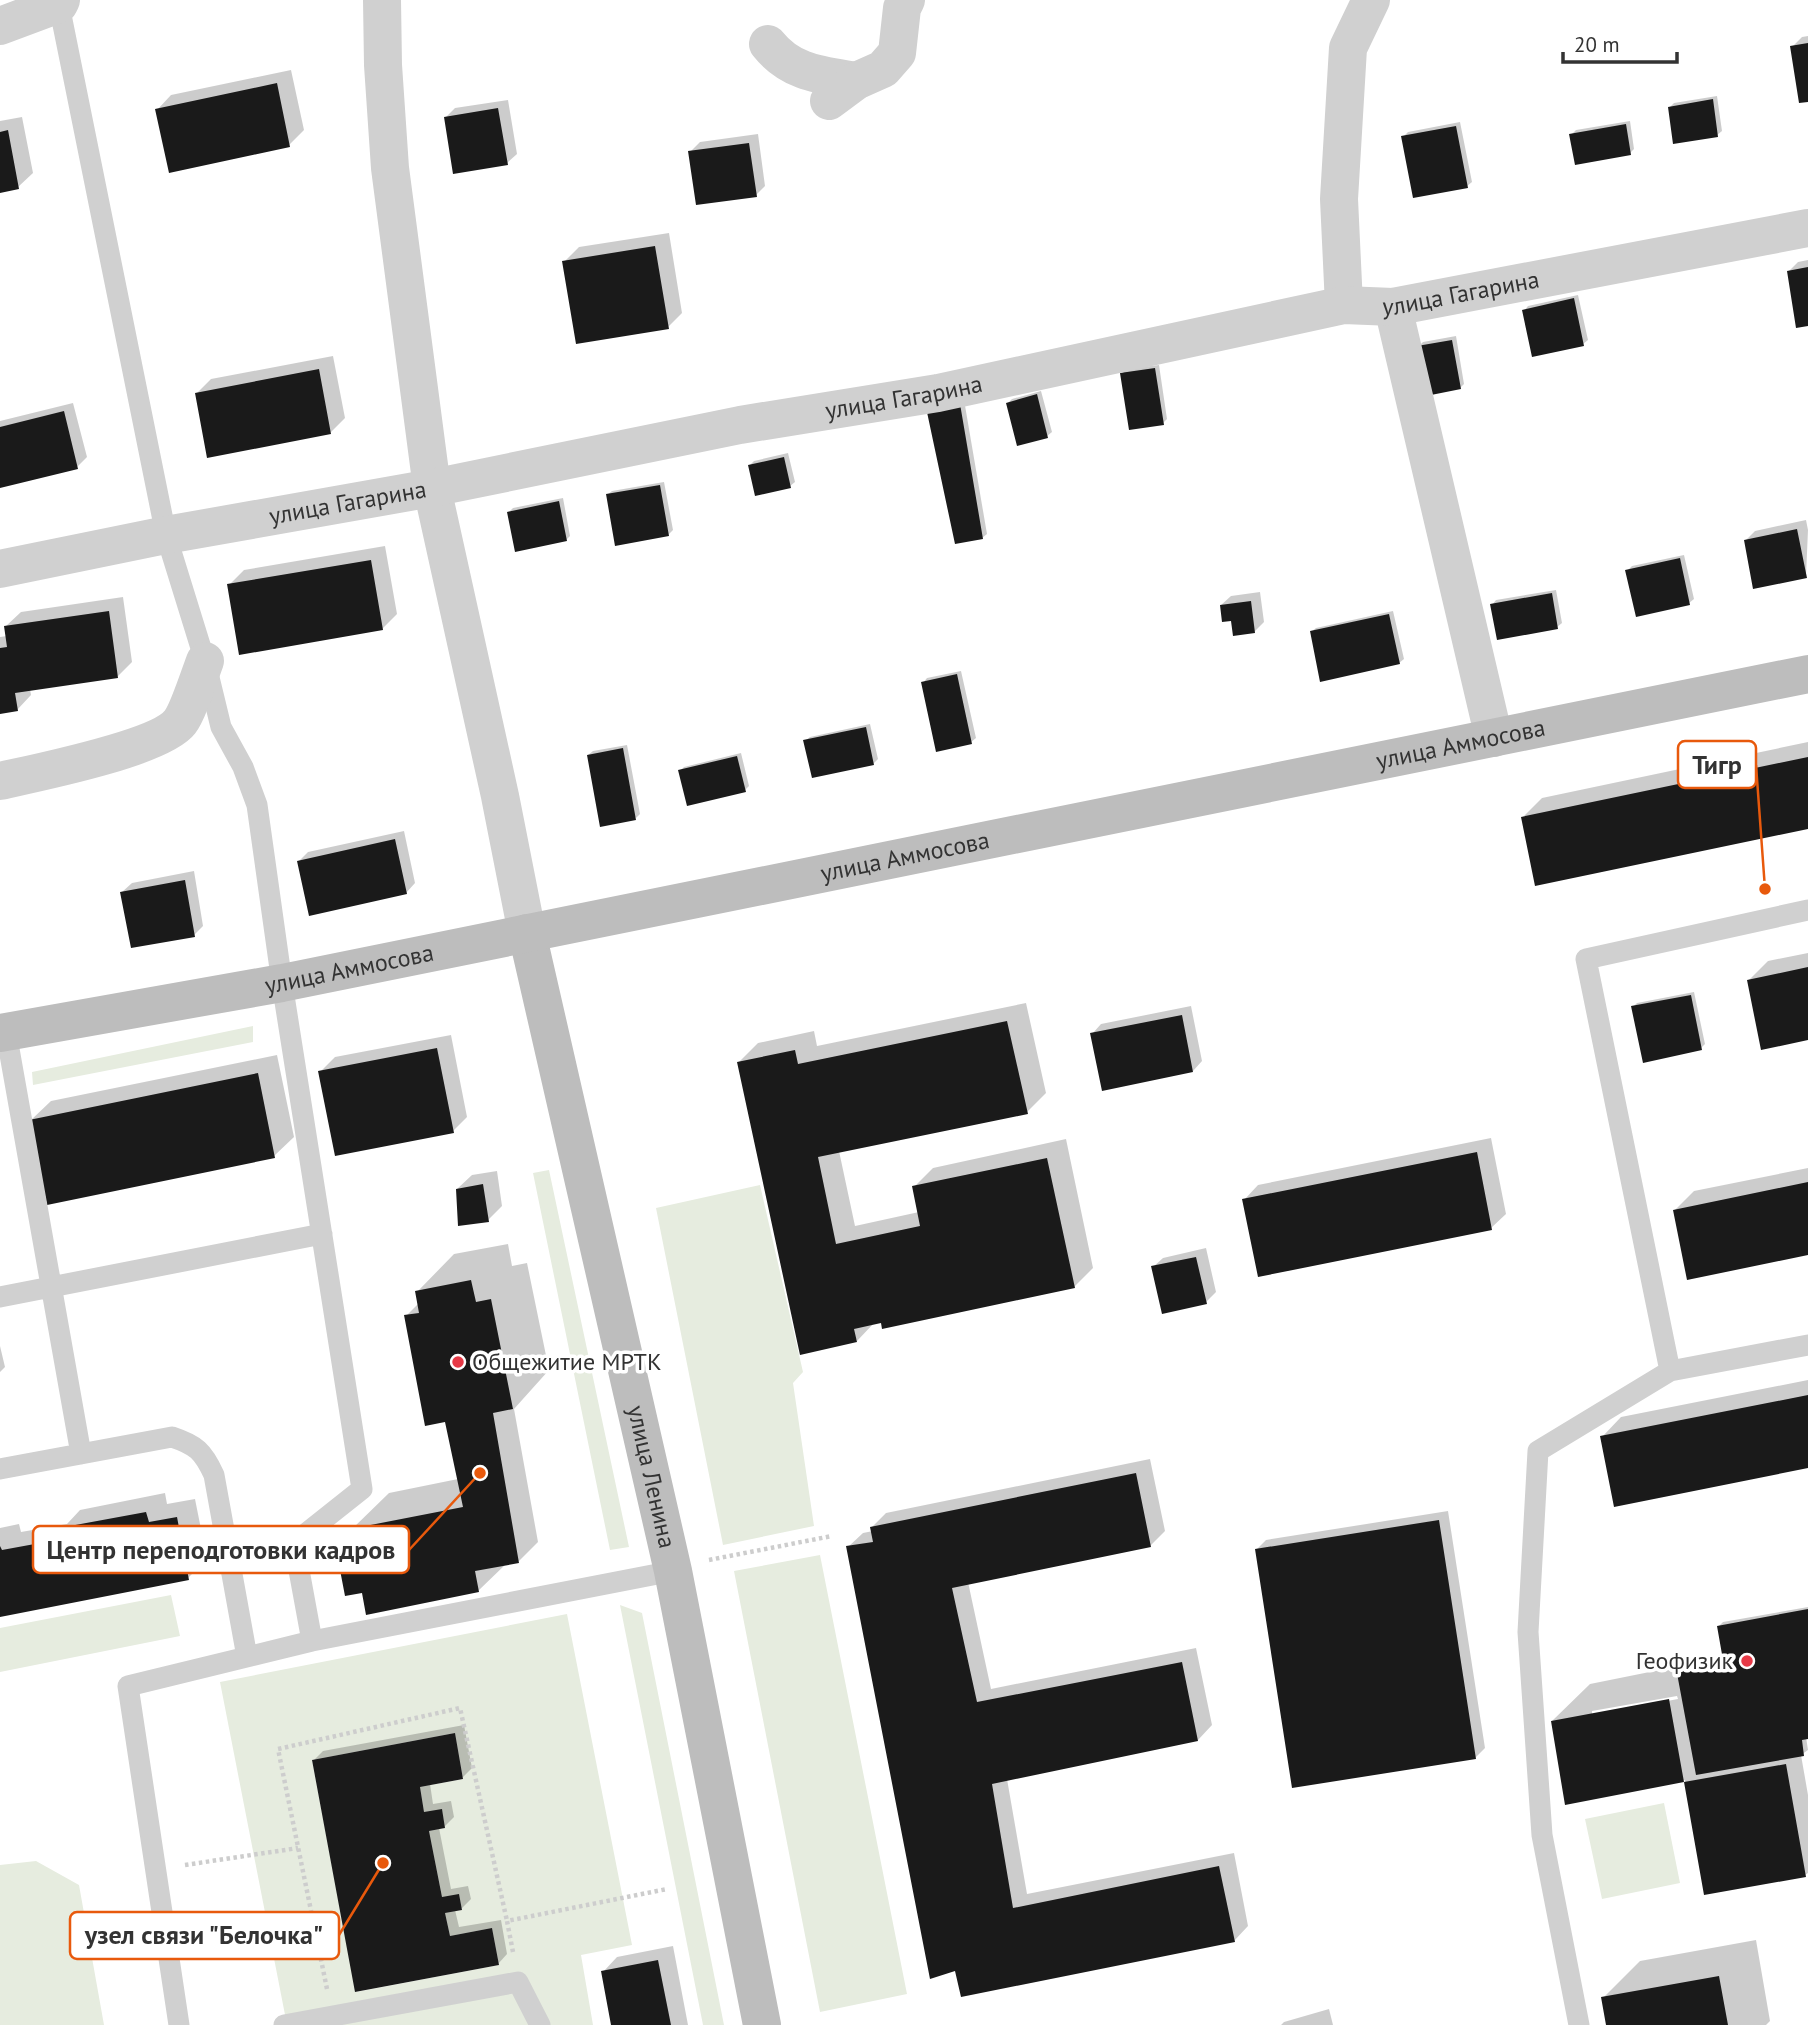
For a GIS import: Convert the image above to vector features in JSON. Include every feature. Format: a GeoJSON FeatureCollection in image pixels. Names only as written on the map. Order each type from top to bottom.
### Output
{"type":"FeatureCollection","features":[{"type":"Feature","properties":{"kind":"main road","name":"улица Аммосова"},"geometry":{"type":"LineString","coordinates":[[3,1032],[282,983],[1808,674]]}},
{"type":"Feature","properties":{"kind":"main road","name":"улица Ленина"},"geometry":{"type":"LineString","coordinates":[[527,933],[690,1566],[762,2025]]}},
{"type":"Feature","properties":{"kind":"street"},"geometry":{"type":"LineString","coordinates":[[382,0],[390,168],[432,488],[500,796],[527,933]]}},
{"type":"Feature","properties":{"kind":"street"},"geometry":{"type":"LineString","coordinates":[[768,44],[779,58],[842,91],[883,69],[897,53],[902,8],[906,0]]}},
{"type":"Feature","properties":{"kind":"street"},"geometry":{"type":"LineString","coordinates":[[1343,305],[1339,199],[1348,48],[1371,0]]}},
{"type":"Feature","properties":{"kind":"street"},"geometry":{"type":"LineString","coordinates":[[0,26],[60,1]]}},
{"type":"Feature","properties":{"kind":"street","name":"улица Гагарина"},"geometry":{"type":"LineString","coordinates":[[0,569],[166,535],[432,488],[740,425],[938,393],[1343,305],[1393,307],[1808,228]]}},
{"type":"Feature","properties":{"kind":"street"},"geometry":{"type":"LineString","coordinates":[[1393,307],[1494,738]]}},
{"type":"Feature","properties":{"kind":"street"},"geometry":{"type":"LineString","coordinates":[[0,781],[65,767],[158,738],[180,722],[205,661]]}},
{"type":"Feature","properties":{"kind":"lane"},"geometry":{"type":"LineString","coordinates":[[60,1],[166,535],[205,661],[221,727],[243,767],[257,805],[282,983],[362,1489],[294,1543],[312,1641]]}},
{"type":"Feature","properties":{"kind":"lane"},"geometry":{"type":"LineString","coordinates":[[1670,1371],[1586,959],[1808,910]]}},
{"type":"Feature","properties":{"kind":"lane"},"geometry":{"type":"LineString","coordinates":[[3,1032],[81,1454]]}},
{"type":"Feature","properties":{"kind":"lane"},"geometry":{"type":"LineString","coordinates":[[0,1297],[322,1234]]}},
{"type":"Feature","properties":{"kind":"lane"},"geometry":{"type":"LineString","coordinates":[[1579,2025],[1542,1835],[1528,1632],[1538,1451],[1670,1371],[1808,1345]]}},
{"type":"Feature","properties":{"kind":"lane"},"geometry":{"type":"LineString","coordinates":[[0,1469],[172,1437],[193,1444],[206,1458],[214,1475],[247,1657]]}},
{"type":"Feature","properties":{"kind":"lane"},"geometry":{"type":"LineString","coordinates":[[179,2025],[128,1686],[312,1641],[690,1566]]}},
{"type":"Feature","properties":{"kind":"lane"},"geometry":{"type":"LineString","coordinates":[[284,2025],[518,1982],[541,2025]]}},
{"type":"Feature","properties":{"kind":"path"},"geometry":{"type":"LineString","coordinates":[[690,1566],[832,1536]]}},
{"type":"Feature","properties":{"kind":"path"},"geometry":{"type":"LineString","coordinates":[[332,2016],[278,1749],[460,1708],[518,1982]]}},
{"type":"Feature","properties":{"kind":"path"},"geometry":{"type":"LineString","coordinates":[[155,1868],[298,1848]]}},
{"type":"Feature","properties":{"kind":"path"},"geometry":{"type":"LineString","coordinates":[[507,1921],[667,1889]]}},
{"type":"Feature","properties":{"kind":"shaded area"},"geometry":{"type":"Polygon","coordinates":[[[253,1026],[253,1042],[33,1085],[32,1072],[253,1026]]]}},
{"type":"Feature","properties":{"kind":"shaded area"},"geometry":{"type":"Polygon","coordinates":[[[549,1170],[629,1547],[610,1550],[533,1173],[549,1170]]]}},
{"type":"Feature","properties":{"kind":"shaded area"},"geometry":{"type":"Polygon","coordinates":[[[760,1185],[803,1372],[793,1383],[814,1526],[723,1545],[656,1208],[760,1185]]]}},
{"type":"Feature","properties":{"kind":"shaded area"},"geometry":{"type":"Polygon","coordinates":[[[820,1555],[907,1994],[820,2012],[734,1571],[820,1555]]]}},
{"type":"Feature","properties":{"kind":"shaded area"},"geometry":{"type":"Polygon","coordinates":[[[171,1595],[180,1636],[0,1672],[0,1628],[171,1595]]]}},
{"type":"Feature","properties":{"kind":"shaded area"},"geometry":{"type":"Polygon","coordinates":[[[620,1605],[642,1613],[724,2025],[703,2025],[620,1605]]]}},
{"type":"Feature","properties":{"kind":"shaded area"},"geometry":{"type":"Polygon","coordinates":[[[567,1614],[632,1945],[581,1955],[593,2025],[287,2025],[220,1682],[567,1614]],[[455,1733],[312,1760],[356,1992],[499,1965],[492,1928],[450,1936],[445,1913],[462,1910],[459,1895],[442,1897],[429,1831],[445,1828],[442,1810],[424,1812],[420,1787],[463,1779],[455,1733]]]}},
{"type":"Feature","properties":{"kind":"shaded area"},"geometry":{"type":"Polygon","coordinates":[[[1664,1803],[1680,1883],[1602,1899],[1585,1819],[1664,1803]]]}},
{"type":"Feature","properties":{"kind":"shaded area"},"geometry":{"type":"Polygon","coordinates":[[[36,1861],[79,1885],[104,2025],[0,2025],[0,1865],[36,1861]]]}},
{"type":"Feature","properties":{"kind":"building"},"geometry":{"type":"Polygon","coordinates":[[[1808,43],[1808,102],[1799,103],[1790,46],[1808,43]]]}},
{"type":"Feature","properties":{"kind":"building"},"geometry":{"type":"Polygon","coordinates":[[[277,83],[290,147],[169,173],[155,109],[277,83]]]}},
{"type":"Feature","properties":{"kind":"building"},"geometry":{"type":"Polygon","coordinates":[[[1713,99],[1718,137],[1673,144],[1668,107],[1713,99]]]}},
{"type":"Feature","properties":{"kind":"building"},"geometry":{"type":"Polygon","coordinates":[[[498,108],[508,165],[453,174],[444,117],[498,108]]]}},
{"type":"Feature","properties":{"kind":"building"},"geometry":{"type":"Polygon","coordinates":[[[1626,124],[1631,155],[1575,165],[1569,134],[1626,124]]]}},
{"type":"Feature","properties":{"kind":"building"},"geometry":{"type":"Polygon","coordinates":[[[1456,126],[1468,188],[1413,198],[1401,136],[1456,126]]]}},
{"type":"Feature","properties":{"kind":"building"},"geometry":{"type":"Polygon","coordinates":[[[8,130],[19,189],[0,193],[0,132],[8,130]]]}},
{"type":"Feature","properties":{"kind":"building"},"geometry":{"type":"Polygon","coordinates":[[[749,143],[757,197],[696,205],[688,151],[749,143]]]}},
{"type":"Feature","properties":{"kind":"building"},"geometry":{"type":"Polygon","coordinates":[[[655,246],[669,329],[576,344],[562,261],[655,246]]]}},
{"type":"Feature","properties":{"kind":"building"},"geometry":{"type":"Polygon","coordinates":[[[1808,267],[1808,326],[1796,328],[1787,271],[1808,267]]]}},
{"type":"Feature","properties":{"kind":"building"},"geometry":{"type":"Polygon","coordinates":[[[1574,298],[1584,346],[1532,357],[1522,310],[1574,298]]]}},
{"type":"Feature","properties":{"kind":"building"},"geometry":{"type":"Polygon","coordinates":[[[1452,340],[1461,389],[1426,396],[1417,346],[1452,340]]]}},
{"type":"Feature","properties":{"kind":"building"},"geometry":{"type":"Polygon","coordinates":[[[1155,368],[1164,425],[1129,430],[1120,373],[1155,368]]]}},
{"type":"Feature","properties":{"kind":"building"},"geometry":{"type":"Polygon","coordinates":[[[319,369],[331,434],[207,458],[195,393],[319,369]]]}},
{"type":"Feature","properties":{"kind":"building"},"geometry":{"type":"Polygon","coordinates":[[[958,392],[983,539],[955,544],[924,398],[958,392]]]}},
{"type":"Feature","properties":{"kind":"building"},"geometry":{"type":"Polygon","coordinates":[[[1037,394],[1048,438],[1017,446],[1006,403],[1037,394]]]}},
{"type":"Feature","properties":{"kind":"building"},"geometry":{"type":"Polygon","coordinates":[[[64,411],[78,469],[0,488],[0,427],[64,411]]]}},
{"type":"Feature","properties":{"kind":"building"},"geometry":{"type":"Polygon","coordinates":[[[784,457],[791,488],[755,496],[748,465],[784,457]]]}},
{"type":"Feature","properties":{"kind":"building"},"geometry":{"type":"Polygon","coordinates":[[[660,485],[669,536],[615,546],[606,494],[660,485]]]}},
{"type":"Feature","properties":{"kind":"building"},"geometry":{"type":"Polygon","coordinates":[[[559,501],[567,541],[515,552],[507,512],[559,501]]]}},
{"type":"Feature","properties":{"kind":"building"},"geometry":{"type":"Polygon","coordinates":[[[1797,529],[1807,578],[1753,589],[1744,540],[1797,529]]]}},
{"type":"Feature","properties":{"kind":"building"},"geometry":{"type":"Polygon","coordinates":[[[1680,558],[1690,605],[1636,617],[1625,570],[1680,558]]]}},
{"type":"Feature","properties":{"kind":"building"},"geometry":{"type":"Polygon","coordinates":[[[371,560],[383,630],[239,655],[227,584],[371,560]]]}},
{"type":"Feature","properties":{"kind":"building"},"geometry":{"type":"Polygon","coordinates":[[[1552,593],[1558,629],[1497,640],[1490,604],[1552,593]]]}},
{"type":"Feature","properties":{"kind":"building"},"geometry":{"type":"Polygon","coordinates":[[[1251,601],[1255,633],[1233,636],[1231,621],[1222,622],[1220,605],[1251,601]]]}},
{"type":"Feature","properties":{"kind":"building"},"geometry":{"type":"Polygon","coordinates":[[[109,611],[118,678],[15,693],[18,711],[0,714],[0,648],[7,647],[4,626],[109,611]]]}},
{"type":"Feature","properties":{"kind":"building"},"geometry":{"type":"Polygon","coordinates":[[[1389,614],[1400,664],[1320,682],[1310,631],[1389,614]]]}},
{"type":"Feature","properties":{"kind":"building"},"geometry":{"type":"Polygon","coordinates":[[[957,674],[972,744],[936,752],[921,682],[957,674]]]}},
{"type":"Feature","properties":{"kind":"building"},"geometry":{"type":"Polygon","coordinates":[[[866,727],[874,765],[812,778],[803,740],[866,727]]]}},
{"type":"Feature","properties":{"kind":"building"},"geometry":{"type":"Polygon","coordinates":[[[623,748],[636,820],[600,827],[587,755],[623,748]]]}},
{"type":"Feature","properties":{"kind":"building"},"geometry":{"type":"Polygon","coordinates":[[[737,756],[746,792],[687,806],[678,770],[737,756]]]}},
{"type":"Feature","properties":{"kind":"building"},"geometry":{"type":"Polygon","coordinates":[[[1808,757],[1808,829],[1535,886],[1521,817],[1808,757]]]}},
{"type":"Feature","properties":{"kind":"building"},"geometry":{"type":"Polygon","coordinates":[[[395,839],[407,894],[309,916],[297,861],[395,839]]]}},
{"type":"Feature","properties":{"kind":"building"},"geometry":{"type":"Polygon","coordinates":[[[185,880],[195,937],[131,948],[120,892],[185,880]]]}},
{"type":"Feature","properties":{"kind":"building"},"geometry":{"type":"Polygon","coordinates":[[[1808,967],[1808,1040],[1761,1050],[1747,980],[1808,967]]]}},
{"type":"Feature","properties":{"kind":"building"},"geometry":{"type":"Polygon","coordinates":[[[1691,995],[1702,1050],[1643,1063],[1631,1006],[1691,995]]]}},
{"type":"Feature","properties":{"kind":"building"},"geometry":{"type":"Polygon","coordinates":[[[1182,1015],[1193,1072],[1102,1091],[1090,1033],[1182,1015]]]}},
{"type":"Feature","properties":{"kind":"building"},"geometry":{"type":"Polygon","coordinates":[[[1007,1021],[1028,1114],[818,1157],[836,1244],[920,1226],[912,1186],[1047,1158],[1075,1288],[882,1329],[881,1323],[854,1329],[857,1342],[800,1355],[737,1062],[795,1050],[798,1064],[1007,1021]]]}},
{"type":"Feature","properties":{"kind":"building"},"geometry":{"type":"Polygon","coordinates":[[[437,1048],[454,1133],[335,1156],[318,1071],[437,1048]]]}},
{"type":"Feature","properties":{"kind":"building"},"geometry":{"type":"Polygon","coordinates":[[[258,1073],[275,1158],[47,1205],[29,1120],[258,1073]]]}},
{"type":"Feature","properties":{"kind":"building"},"geometry":{"type":"Polygon","coordinates":[[[1477,1152],[1492,1230],[1258,1277],[1242,1199],[1477,1152]]]}},
{"type":"Feature","properties":{"kind":"building"},"geometry":{"type":"Polygon","coordinates":[[[1808,1182],[1808,1255],[1687,1280],[1673,1210],[1808,1182]]]}},
{"type":"Feature","properties":{"kind":"building"},"geometry":{"type":"Polygon","coordinates":[[[483,1184],[489,1222],[458,1226],[456,1189],[483,1184]]]}},
{"type":"Feature","properties":{"kind":"building"},"geometry":{"type":"Polygon","coordinates":[[[1196,1257],[1207,1304],[1162,1314],[1151,1266],[1196,1257]]]}},
{"type":"Feature","properties":{"kind":"building"},"geometry":{"type":"Polygon","coordinates":[[[471,1280],[476,1302],[491,1299],[513,1409],[493,1413],[519,1563],[475,1571],[479,1592],[366,1615],[362,1593],[345,1596],[336,1549],[352,1546],[350,1529],[463,1507],[445,1422],[425,1426],[404,1315],[419,1313],[415,1291],[471,1280]]]}},
{"type":"Feature","properties":{"kind":"building"},"geometry":{"type":"Polygon","coordinates":[[[1808,1395],[1808,1468],[1614,1507],[1600,1436],[1808,1395]]]}},
{"type":"Feature","properties":{"kind":"building"},"geometry":{"type":"Polygon","coordinates":[[[1136,1473],[1151,1547],[952,1588],[977,1702],[1182,1662],[1198,1741],[992,1784],[1013,1908],[1219,1866],[1235,1942],[961,1997],[955,1971],[930,1979],[846,1546],[873,1542],[870,1527],[1136,1473]]]}},
{"type":"Feature","properties":{"kind":"building"},"geometry":{"type":"Polygon","coordinates":[[[146,1512],[149,1522],[177,1517],[189,1580],[0,1617],[0,1546],[2,1550],[62,1539],[59,1528],[146,1512]]]}},
{"type":"Feature","properties":{"kind":"building"},"geometry":{"type":"Polygon","coordinates":[[[1439,1520],[1476,1759],[1292,1788],[1255,1549],[1439,1520]]]}},
{"type":"Feature","properties":{"kind":"building"},"geometry":{"type":"Polygon","coordinates":[[[1808,1609],[1808,1739],[1802,1740],[1804,1756],[1696,1775],[1676,1668],[1723,1660],[1717,1626],[1808,1609]]]}},
{"type":"Feature","properties":{"kind":"building"},"geometry":{"type":"Polygon","coordinates":[[[1669,1699],[1684,1782],[1565,1805],[1551,1721],[1669,1699]]]}},
{"type":"Feature","properties":{"kind":"building"},"geometry":{"type":"Polygon","coordinates":[[[455,1733],[463,1779],[420,1787],[424,1812],[442,1809],[445,1828],[429,1831],[442,1897],[459,1894],[462,1910],[445,1913],[450,1936],[492,1928],[499,1965],[355,1992],[312,1760],[455,1733]]]}},
{"type":"Feature","properties":{"kind":"building"},"geometry":{"type":"Polygon","coordinates":[[[1786,1764],[1806,1877],[1704,1895],[1684,1782],[1786,1764]]]}},
{"type":"Feature","properties":{"kind":"building"},"geometry":{"type":"Polygon","coordinates":[[[658,1960],[671,2025],[611,2025],[601,1971],[658,1960]]]}},
{"type":"Feature","properties":{"kind":"building"},"geometry":{"type":"Polygon","coordinates":[[[1719,1976],[1728,2025],[1606,2025],[1601,1997],[1719,1976]]]}},
{"type":"Feature","properties":{"kind":"place","name":"Тигр"},"geometry":{"type":"Point","coordinates":[1765,889]}},
{"type":"Feature","properties":{"kind":"place","name":"Общежитие МРТК"},"geometry":{"type":"Point","coordinates":[458,1362]}},
{"type":"Feature","properties":{"kind":"place","name":"Центр переподготовки кадров"},"geometry":{"type":"Point","coordinates":[480,1473]}},
{"type":"Feature","properties":{"kind":"place","name":"Геофизик"},"geometry":{"type":"Point","coordinates":[1747,1661]}},
{"type":"Feature","properties":{"kind":"place","name":"узел связи \"Белочка\""},"geometry":{"type":"Point","coordinates":[383,1863]}}]}
